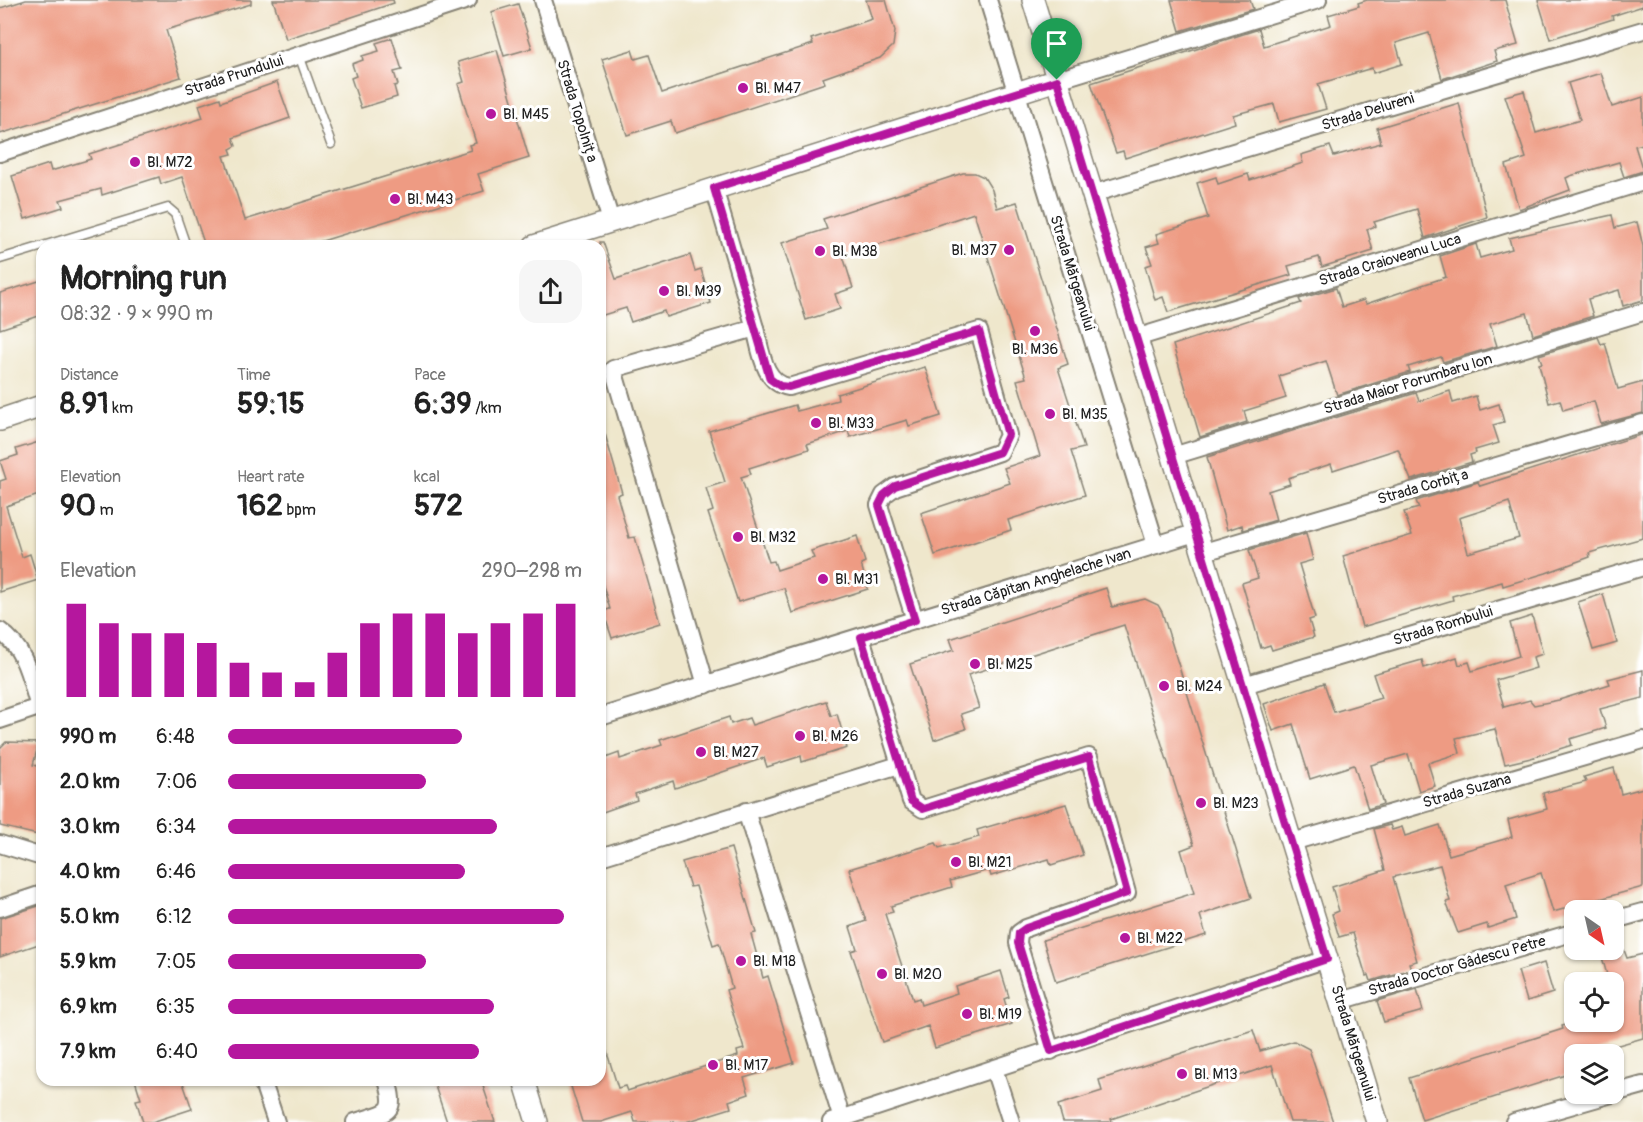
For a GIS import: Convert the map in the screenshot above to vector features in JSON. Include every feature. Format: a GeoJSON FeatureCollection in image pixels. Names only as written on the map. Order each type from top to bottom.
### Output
{"type":"FeatureCollection","features":[{"type":"Feature","properties":{"kind":"street","name":"Strada Prundului"},"geometry":{"type":"LineString","coordinates":[[0,153],[468,0]]}},
{"type":"Feature","properties":{"kind":"street","name":"Strada Topolnița"},"geometry":{"type":"LineString","coordinates":[[543,0],[611,221]]}},
{"type":"Feature","properties":{"kind":"street","name":"Strada Mărgeanului"},"geometry":{"type":"LineString","coordinates":[[988,0],[1156,545]]}},
{"type":"Feature","properties":{"kind":"street","name":"Strada Mărgeanului"},"geometry":{"type":"LineString","coordinates":[[1033,0],[1377,1122]]}},
{"type":"Feature","properties":{"kind":"street"},"geometry":{"type":"LineString","coordinates":[[552,240],[1017,92],[1318,0]]}},
{"type":"Feature","properties":{"kind":"street","name":"Strada Delureni"},"geometry":{"type":"LineString","coordinates":[[1092,194],[1643,30]]}},
{"type":"Feature","properties":{"kind":"street","name":"Strada Craioveanu Luca"},"geometry":{"type":"LineString","coordinates":[[1136,338],[1643,182]]}},
{"type":"Feature","properties":{"kind":"street"},"geometry":{"type":"LineString","coordinates":[[714,188],[770,379],[780,386],[789,387],[979,331],[1008,435],[1005,444],[1000,452],[895,486],[884,495],[879,505],[915,620]]}},
{"type":"Feature","properties":{"kind":"street","name":"Strada Maior Porumbaru Ion"},"geometry":{"type":"LineString","coordinates":[[1173,456],[1643,312]]}},
{"type":"Feature","properties":{"kind":"street"},"geometry":{"type":"LineString","coordinates":[[706,685],[613,369],[755,327]]}},
{"type":"Feature","properties":{"kind":"street"},"geometry":{"type":"LineString","coordinates":[[0,420],[36,408]]}},
{"type":"Feature","properties":{"kind":"street","name":"Strada Corbița"},"geometry":{"type":"LineString","coordinates":[[1201,542],[1643,423]]}},
{"type":"Feature","properties":{"kind":"street","name":"Strada Căpitan Anghelache Ivan"},"geometry":{"type":"LineString","coordinates":[[606,715],[1156,545],[1201,542]]}},
{"type":"Feature","properties":{"kind":"street","name":"Strada Rombului"},"geometry":{"type":"LineString","coordinates":[[1244,685],[1643,567]]}},
{"type":"Feature","properties":{"kind":"street"},"geometry":{"type":"LineString","coordinates":[[0,631],[10,638],[24,657],[36,694]]}},
{"type":"Feature","properties":{"kind":"street"},"geometry":{"type":"LineString","coordinates":[[861,637],[911,801],[923,809],[1089,757],[1127,893],[1026,928],[1019,933],[1018,943],[1051,1051]]}},
{"type":"Feature","properties":{"kind":"street"},"geometry":{"type":"LineString","coordinates":[[0,720],[36,707]]}},
{"type":"Feature","properties":{"kind":"street","name":"Strada Suzana"},"geometry":{"type":"LineString","coordinates":[[1292,842],[1643,740]]}},
{"type":"Feature","properties":{"kind":"street"},"geometry":{"type":"LineString","coordinates":[[606,855],[899,765]]}},
{"type":"Feature","properties":{"kind":"street"},"geometry":{"type":"LineString","coordinates":[[746,811],[837,1120],[1327,959]]}},
{"type":"Feature","properties":{"kind":"street"},"geometry":{"type":"LineString","coordinates":[[0,844],[36,855]]}},
{"type":"Feature","properties":{"kind":"street"},"geometry":{"type":"LineString","coordinates":[[0,908],[36,896]]}},
{"type":"Feature","properties":{"kind":"street"},"geometry":{"type":"LineString","coordinates":[[1624,917],[1643,912]]}},
{"type":"Feature","properties":{"kind":"street","name":"Strada Doctor Gâdescu Petre"},"geometry":{"type":"LineString","coordinates":[[1340,1000],[1564,935]]}},
{"type":"Feature","properties":{"kind":"street"},"geometry":{"type":"LineString","coordinates":[[994,1069],[1011,1122]]}},
{"type":"Feature","properties":{"kind":"street"},"geometry":{"type":"LineString","coordinates":[[1624,1090],[1643,1085]]}},
{"type":"Feature","properties":{"kind":"street"},"geometry":{"type":"LineString","coordinates":[[264,1086],[276,1122]]}},
{"type":"Feature","properties":{"kind":"street"},"geometry":{"type":"LineString","coordinates":[[355,1122],[386,1112],[392,1107],[393,1100],[389,1086]]}},
{"type":"Feature","properties":{"kind":"street"},"geometry":{"type":"LineString","coordinates":[[526,1086],[537,1122]]}},
{"type":"Feature","properties":{"kind":"street"},"geometry":{"type":"LineString","coordinates":[[1514,1122],[1575,1104]]}},
{"type":"Feature","properties":{"kind":"lane"},"geometry":{"type":"LineString","coordinates":[[299,54],[331,144]]}},
{"type":"Feature","properties":{"kind":"lane"},"geometry":{"type":"LineString","coordinates":[[63,240],[168,208],[175,214],[184,240]]}},
{"type":"Feature","properties":{"kind":"lane"},"geometry":{"type":"LineString","coordinates":[[0,259],[36,248]]}},
{"type":"Feature","properties":{"kind":"building"},"geometry":{"type":"Polygon","coordinates":[[[26,0],[251,0],[251,4],[166,30],[181,77],[0,134],[0,8],[26,0]]]}},
{"type":"Feature","properties":{"kind":"building"},"geometry":{"type":"Polygon","coordinates":[[[273,0],[393,0],[394,3],[286,39],[273,0]]]}},
{"type":"Feature","properties":{"kind":"building"},"geometry":{"type":"Polygon","coordinates":[[[866,0],[886,0],[895,31],[893,46],[880,58],[823,78],[825,83],[675,133],[671,121],[627,135],[602,59],[632,50],[635,59],[649,55],[662,93],[813,44],[811,39],[872,19],[866,0]]]}},
{"type":"Feature","properties":{"kind":"building"},"geometry":{"type":"Polygon","coordinates":[[[1171,0],[1250,0],[1253,9],[1180,31],[1171,0]]]}},
{"type":"Feature","properties":{"kind":"building"},"geometry":{"type":"Polygon","coordinates":[[[1367,0],[1505,0],[1518,45],[1494,51],[1497,61],[1442,79],[1429,33],[1396,43],[1402,64],[1373,73],[1372,68],[1318,84],[1326,109],[1279,122],[1274,104],[1233,115],[1235,123],[1125,158],[1123,151],[1116,153],[1091,83],[1259,29],[1264,46],[1331,25],[1328,15],[1359,6],[1358,3],[1367,0]]]}},
{"type":"Feature","properties":{"kind":"building"},"geometry":{"type":"Polygon","coordinates":[[[1538,0],[1643,0],[1643,6],[1612,16],[1613,19],[1550,39],[1538,0]]]}},
{"type":"Feature","properties":{"kind":"building"},"geometry":{"type":"Polygon","coordinates":[[[518,4],[532,48],[504,56],[491,12],[518,4]]]}},
{"type":"Feature","properties":{"kind":"building"},"geometry":{"type":"Polygon","coordinates":[[[392,38],[402,70],[394,72],[398,85],[394,86],[397,97],[361,108],[351,78],[356,76],[352,64],[363,60],[362,56],[379,51],[376,43],[392,38]]]}},
{"type":"Feature","properties":{"kind":"building"},"geometry":{"type":"Polygon","coordinates":[[[497,50],[529,158],[478,174],[484,191],[325,240],[203,240],[182,177],[161,184],[159,177],[102,195],[101,189],[60,200],[63,207],[25,219],[12,176],[49,164],[51,171],[91,159],[89,154],[203,118],[199,105],[220,98],[221,102],[277,82],[290,118],[233,138],[236,146],[230,149],[232,154],[224,156],[245,220],[471,150],[469,145],[476,143],[458,84],[464,82],[458,62],[497,50]]]}},
{"type":"Feature","properties":{"kind":"building"},"geometry":{"type":"Polygon","coordinates":[[[1601,73],[1612,107],[1643,97],[1643,144],[1635,146],[1643,171],[1624,177],[1619,162],[1570,176],[1566,178],[1570,190],[1519,209],[1506,165],[1526,158],[1505,96],[1524,91],[1536,133],[1580,120],[1568,83],[1601,73]]]}},
{"type":"Feature","properties":{"kind":"building"},"geometry":{"type":"Polygon","coordinates":[[[1459,103],[1487,217],[1425,238],[1417,209],[1374,222],[1376,226],[1367,229],[1373,251],[1322,267],[1319,257],[1288,266],[1291,275],[1168,312],[1163,297],[1155,300],[1145,266],[1152,264],[1146,247],[1159,243],[1156,234],[1208,218],[1197,183],[1216,177],[1218,184],[1248,174],[1250,180],[1303,163],[1301,155],[1330,146],[1334,156],[1381,143],[1377,128],[1459,103]]]}},
{"type":"Feature","properties":{"kind":"building"},"geometry":{"type":"Polygon","coordinates":[[[963,173],[975,173],[984,177],[992,190],[997,208],[1017,202],[1068,364],[1058,368],[1084,448],[1071,451],[1085,495],[1008,520],[1011,530],[935,555],[921,513],[1010,483],[1004,468],[1040,456],[1017,380],[1026,378],[974,213],[843,256],[853,288],[835,294],[840,309],[806,320],[782,243],[827,229],[823,219],[963,173]]]}},
{"type":"Feature","properties":{"kind":"building"},"geometry":{"type":"Polygon","coordinates":[[[1612,215],[1615,228],[1637,222],[1643,246],[1643,300],[1623,306],[1619,290],[1588,299],[1593,316],[1533,335],[1527,313],[1490,324],[1497,346],[1443,362],[1441,357],[1408,367],[1410,372],[1337,395],[1326,361],[1279,376],[1286,398],[1244,411],[1247,422],[1200,437],[1173,345],[1301,303],[1299,299],[1336,288],[1342,307],[1364,300],[1366,304],[1446,277],[1440,256],[1476,244],[1480,258],[1512,249],[1509,238],[1612,215]]]}},
{"type":"Feature","properties":{"kind":"building","name":"Bl. M39"},"geometry":{"type":"Polygon","coordinates":[[[606,251],[616,279],[690,255],[695,271],[701,269],[711,303],[666,317],[664,311],[631,322],[626,308],[606,314],[606,251]]]}},
{"type":"Feature","properties":{"kind":"building"},"geometry":{"type":"Polygon","coordinates":[[[36,282],[36,317],[0,329],[0,293],[36,282]]]}},
{"type":"Feature","properties":{"kind":"building"},"geometry":{"type":"Polygon","coordinates":[[[1598,337],[1601,344],[1605,343],[1618,389],[1643,382],[1643,413],[1601,424],[1594,401],[1563,410],[1560,400],[1549,403],[1539,364],[1542,363],[1539,355],[1598,337]]]}},
{"type":"Feature","properties":{"kind":"building"},"geometry":{"type":"Polygon","coordinates":[[[925,367],[941,416],[909,426],[907,420],[850,437],[848,431],[807,444],[809,449],[749,468],[751,474],[741,477],[769,562],[774,561],[777,570],[814,558],[811,551],[857,536],[865,562],[861,564],[868,589],[792,613],[784,588],[738,602],[708,513],[713,511],[706,488],[725,482],[709,431],[795,405],[797,411],[838,400],[837,394],[925,367]]]}},
{"type":"Feature","properties":{"kind":"building"},"geometry":{"type":"Polygon","coordinates":[[[1450,391],[1453,403],[1476,396],[1480,410],[1499,404],[1504,422],[1493,425],[1499,443],[1475,450],[1476,453],[1470,455],[1472,462],[1411,480],[1398,449],[1333,470],[1331,464],[1288,478],[1290,484],[1268,491],[1276,520],[1243,530],[1242,525],[1227,530],[1207,457],[1416,393],[1419,401],[1450,391]]]}},
{"type":"Feature","properties":{"kind":"building"},"geometry":{"type":"Polygon","coordinates":[[[1643,434],[1643,538],[1589,553],[1590,557],[1546,573],[1503,586],[1502,582],[1452,596],[1453,600],[1362,627],[1343,556],[1412,535],[1404,512],[1419,508],[1416,501],[1478,482],[1480,486],[1643,434]],[[1509,502],[1459,518],[1468,553],[1519,538],[1509,502]]]}},
{"type":"Feature","properties":{"kind":"building"},"geometry":{"type":"Polygon","coordinates":[[[606,437],[622,493],[617,495],[629,538],[635,537],[660,623],[612,638],[606,620],[606,610],[610,609],[606,596],[606,437]]]}},
{"type":"Feature","properties":{"kind":"building"},"geometry":{"type":"Polygon","coordinates":[[[36,443],[36,496],[6,506],[22,557],[30,554],[36,581],[0,592],[0,481],[6,479],[0,461],[18,455],[16,449],[36,443]]]}},
{"type":"Feature","properties":{"kind":"building"},"geometry":{"type":"Polygon","coordinates":[[[1306,533],[1313,560],[1299,564],[1315,618],[1309,620],[1314,637],[1272,650],[1270,645],[1261,648],[1242,583],[1258,578],[1249,550],[1306,533]]]}},
{"type":"Feature","properties":{"kind":"building"},"geometry":{"type":"Polygon","coordinates":[[[1106,588],[1112,607],[1145,599],[1158,605],[1162,612],[1251,898],[1200,915],[1206,935],[1056,982],[1043,940],[1194,893],[1181,850],[1194,845],[1124,625],[968,675],[979,708],[961,714],[966,729],[934,740],[910,664],[954,650],[950,639],[1106,588]]]}},
{"type":"Feature","properties":{"kind":"building"},"geometry":{"type":"Polygon","coordinates":[[[1603,594],[1617,643],[1593,650],[1578,602],[1603,594]]]}},
{"type":"Feature","properties":{"kind":"building"},"geometry":{"type":"Polygon","coordinates":[[[1532,616],[1543,654],[1533,657],[1536,668],[1496,680],[1504,707],[1530,700],[1534,705],[1559,700],[1610,684],[1608,679],[1643,670],[1643,698],[1600,709],[1606,728],[1570,739],[1572,745],[1505,764],[1495,729],[1456,738],[1460,753],[1428,763],[1435,786],[1419,791],[1408,754],[1371,765],[1383,804],[1368,809],[1354,765],[1310,779],[1293,724],[1273,731],[1264,704],[1324,683],[1334,712],[1381,698],[1373,674],[1422,660],[1424,668],[1457,657],[1459,665],[1469,662],[1472,671],[1519,656],[1510,623],[1532,616]]]}},
{"type":"Feature","properties":{"kind":"building"},"geometry":{"type":"Polygon","coordinates":[[[826,701],[831,716],[837,714],[847,748],[802,762],[801,756],[767,767],[764,758],[675,788],[673,781],[635,794],[637,800],[606,811],[606,758],[619,753],[620,759],[662,745],[660,740],[729,717],[731,724],[749,718],[752,725],[826,701]]]}},
{"type":"Feature","properties":{"kind":"building"},"geometry":{"type":"Polygon","coordinates":[[[6,742],[36,743],[33,765],[36,766],[36,835],[0,826],[0,748],[6,742]]]}},
{"type":"Feature","properties":{"kind":"building"},"geometry":{"type":"Polygon","coordinates":[[[1614,768],[1621,794],[1643,788],[1643,887],[1596,900],[1564,900],[1564,909],[1553,912],[1541,873],[1506,884],[1516,919],[1488,928],[1487,924],[1458,933],[1446,902],[1450,901],[1440,865],[1393,877],[1417,961],[1409,963],[1411,969],[1371,981],[1369,975],[1366,976],[1353,933],[1339,937],[1332,914],[1339,911],[1332,887],[1385,870],[1374,829],[1390,825],[1392,830],[1402,827],[1405,836],[1440,825],[1449,855],[1512,837],[1508,820],[1547,809],[1543,793],[1586,782],[1584,777],[1614,768]]]}},
{"type":"Feature","properties":{"kind":"building"},"geometry":{"type":"Polygon","coordinates":[[[1066,804],[1083,855],[1051,865],[1049,859],[991,876],[989,870],[950,881],[952,887],[891,906],[893,912],[885,914],[913,1000],[919,998],[921,1005],[957,993],[955,986],[1001,971],[1009,997],[1004,999],[1012,1024],[935,1048],[928,1026],[882,1042],[851,951],[857,949],[850,927],[866,921],[849,869],[936,843],[939,848],[979,837],[977,830],[1066,804]]]}},
{"type":"Feature","properties":{"kind":"building"},"geometry":{"type":"Polygon","coordinates":[[[731,848],[756,933],[751,934],[763,978],[768,976],[794,1063],[744,1078],[749,1094],[729,1101],[731,1108],[686,1122],[635,1122],[632,1112],[601,1122],[582,1122],[571,1086],[606,1086],[606,1049],[618,1088],[625,1086],[627,1091],[738,1056],[737,1051],[744,1049],[726,990],[732,988],[719,943],[713,945],[696,886],[690,887],[682,862],[731,848]]]}},
{"type":"Feature","properties":{"kind":"building"},"geometry":{"type":"Polygon","coordinates":[[[36,907],[36,945],[0,957],[0,918],[36,907]]]}},
{"type":"Feature","properties":{"kind":"building"},"geometry":{"type":"Polygon","coordinates":[[[1624,950],[1627,958],[1643,954],[1643,1038],[1622,1044],[1564,1044],[1564,1075],[1422,1120],[1409,1078],[1563,1029],[1564,1025],[1564,1032],[1624,1032],[1624,972],[1606,972],[1603,960],[1624,960],[1624,950]]]}},
{"type":"Feature","properties":{"kind":"building"},"geometry":{"type":"Polygon","coordinates":[[[1544,963],[1553,993],[1527,1001],[1518,971],[1544,963]]]}},
{"type":"Feature","properties":{"kind":"building"},"geometry":{"type":"Polygon","coordinates":[[[1417,989],[1423,1011],[1384,1022],[1377,1001],[1417,989]]]}},
{"type":"Feature","properties":{"kind":"building","name":"Bl. M13"},"geometry":{"type":"Polygon","coordinates":[[[1253,1030],[1260,1051],[1294,1041],[1309,1049],[1333,1122],[1290,1122],[1272,1065],[1111,1119],[1112,1122],[1063,1122],[1058,1105],[1102,1091],[1099,1080],[1253,1030]]]}},
{"type":"Feature","properties":{"kind":"building"},"geometry":{"type":"Polygon","coordinates":[[[137,1086],[184,1086],[192,1109],[152,1122],[143,1122],[136,1100],[141,1099],[137,1086]]]}},
{"type":"Feature","properties":{"kind":"building"},"geometry":{"type":"Polygon","coordinates":[[[435,1086],[483,1086],[495,1122],[447,1122],[435,1086]]]}},
{"type":"Feature","properties":{"kind":"place","name":"Bl. M47"},"geometry":{"type":"Point","coordinates":[743,88]}},
{"type":"Feature","properties":{"kind":"place","name":"Bl. M45"},"geometry":{"type":"Point","coordinates":[491,114]}},
{"type":"Feature","properties":{"kind":"place","name":"Bl. M72"},"geometry":{"type":"Point","coordinates":[135,162]}},
{"type":"Feature","properties":{"kind":"place","name":"Bl. M43"},"geometry":{"type":"Point","coordinates":[395,199]}},
{"type":"Feature","properties":{"kind":"place","name":"Bl. M37"},"geometry":{"type":"Point","coordinates":[1009,250]}},
{"type":"Feature","properties":{"kind":"place","name":"Bl. M38"},"geometry":{"type":"Point","coordinates":[820,251]}},
{"type":"Feature","properties":{"kind":"place","name":"Bl. M39"},"geometry":{"type":"Point","coordinates":[664,291]}},
{"type":"Feature","properties":{"kind":"place","name":"Bl. M36"},"geometry":{"type":"Point","coordinates":[1035,331]}},
{"type":"Feature","properties":{"kind":"place","name":"Bl. M35"},"geometry":{"type":"Point","coordinates":[1050,414]}},
{"type":"Feature","properties":{"kind":"place","name":"Bl. M33"},"geometry":{"type":"Point","coordinates":[816,423]}},
{"type":"Feature","properties":{"kind":"place","name":"Bl. M32"},"geometry":{"type":"Point","coordinates":[738,537]}},
{"type":"Feature","properties":{"kind":"place","name":"Bl. M31"},"geometry":{"type":"Point","coordinates":[823,579]}},
{"type":"Feature","properties":{"kind":"place","name":"Bl. M25"},"geometry":{"type":"Point","coordinates":[975,664]}},
{"type":"Feature","properties":{"kind":"place","name":"Bl. M24"},"geometry":{"type":"Point","coordinates":[1164,686]}},
{"type":"Feature","properties":{"kind":"place","name":"Bl. M26"},"geometry":{"type":"Point","coordinates":[800,736]}},
{"type":"Feature","properties":{"kind":"place","name":"Bl. M27"},"geometry":{"type":"Point","coordinates":[701,752]}},
{"type":"Feature","properties":{"kind":"place","name":"Bl. M23"},"geometry":{"type":"Point","coordinates":[1201,803]}},
{"type":"Feature","properties":{"kind":"place","name":"Bl. M21"},"geometry":{"type":"Point","coordinates":[956,862]}},
{"type":"Feature","properties":{"kind":"place","name":"Bl. M22"},"geometry":{"type":"Point","coordinates":[1125,938]}},
{"type":"Feature","properties":{"kind":"place","name":"Bl. M18"},"geometry":{"type":"Point","coordinates":[741,961]}},
{"type":"Feature","properties":{"kind":"place","name":"Bl. M20"},"geometry":{"type":"Point","coordinates":[882,974]}},
{"type":"Feature","properties":{"kind":"place","name":"Bl. M19"},"geometry":{"type":"Point","coordinates":[967,1014]}},
{"type":"Feature","properties":{"kind":"place","name":"Bl. M17"},"geometry":{"type":"Point","coordinates":[713,1065]}},
{"type":"Feature","properties":{"kind":"place","name":"Bl. M13"},"geometry":{"type":"Point","coordinates":[1182,1074]}},
{"type":"Feature","properties":{"kind":"route"},"geometry":{"type":"LineString","coordinates":[[1057,80],[1204,552],[1327,959],[1051,1051],[1018,943],[1019,933],[1026,928],[1127,893],[1089,757],[923,809],[916,807],[911,801],[899,765],[861,637],[915,620],[879,505],[884,495],[895,486],[1000,452],[1005,444],[1008,435],[979,331],[789,387],[780,386],[770,379],[714,188],[1057,80]]}}]}
